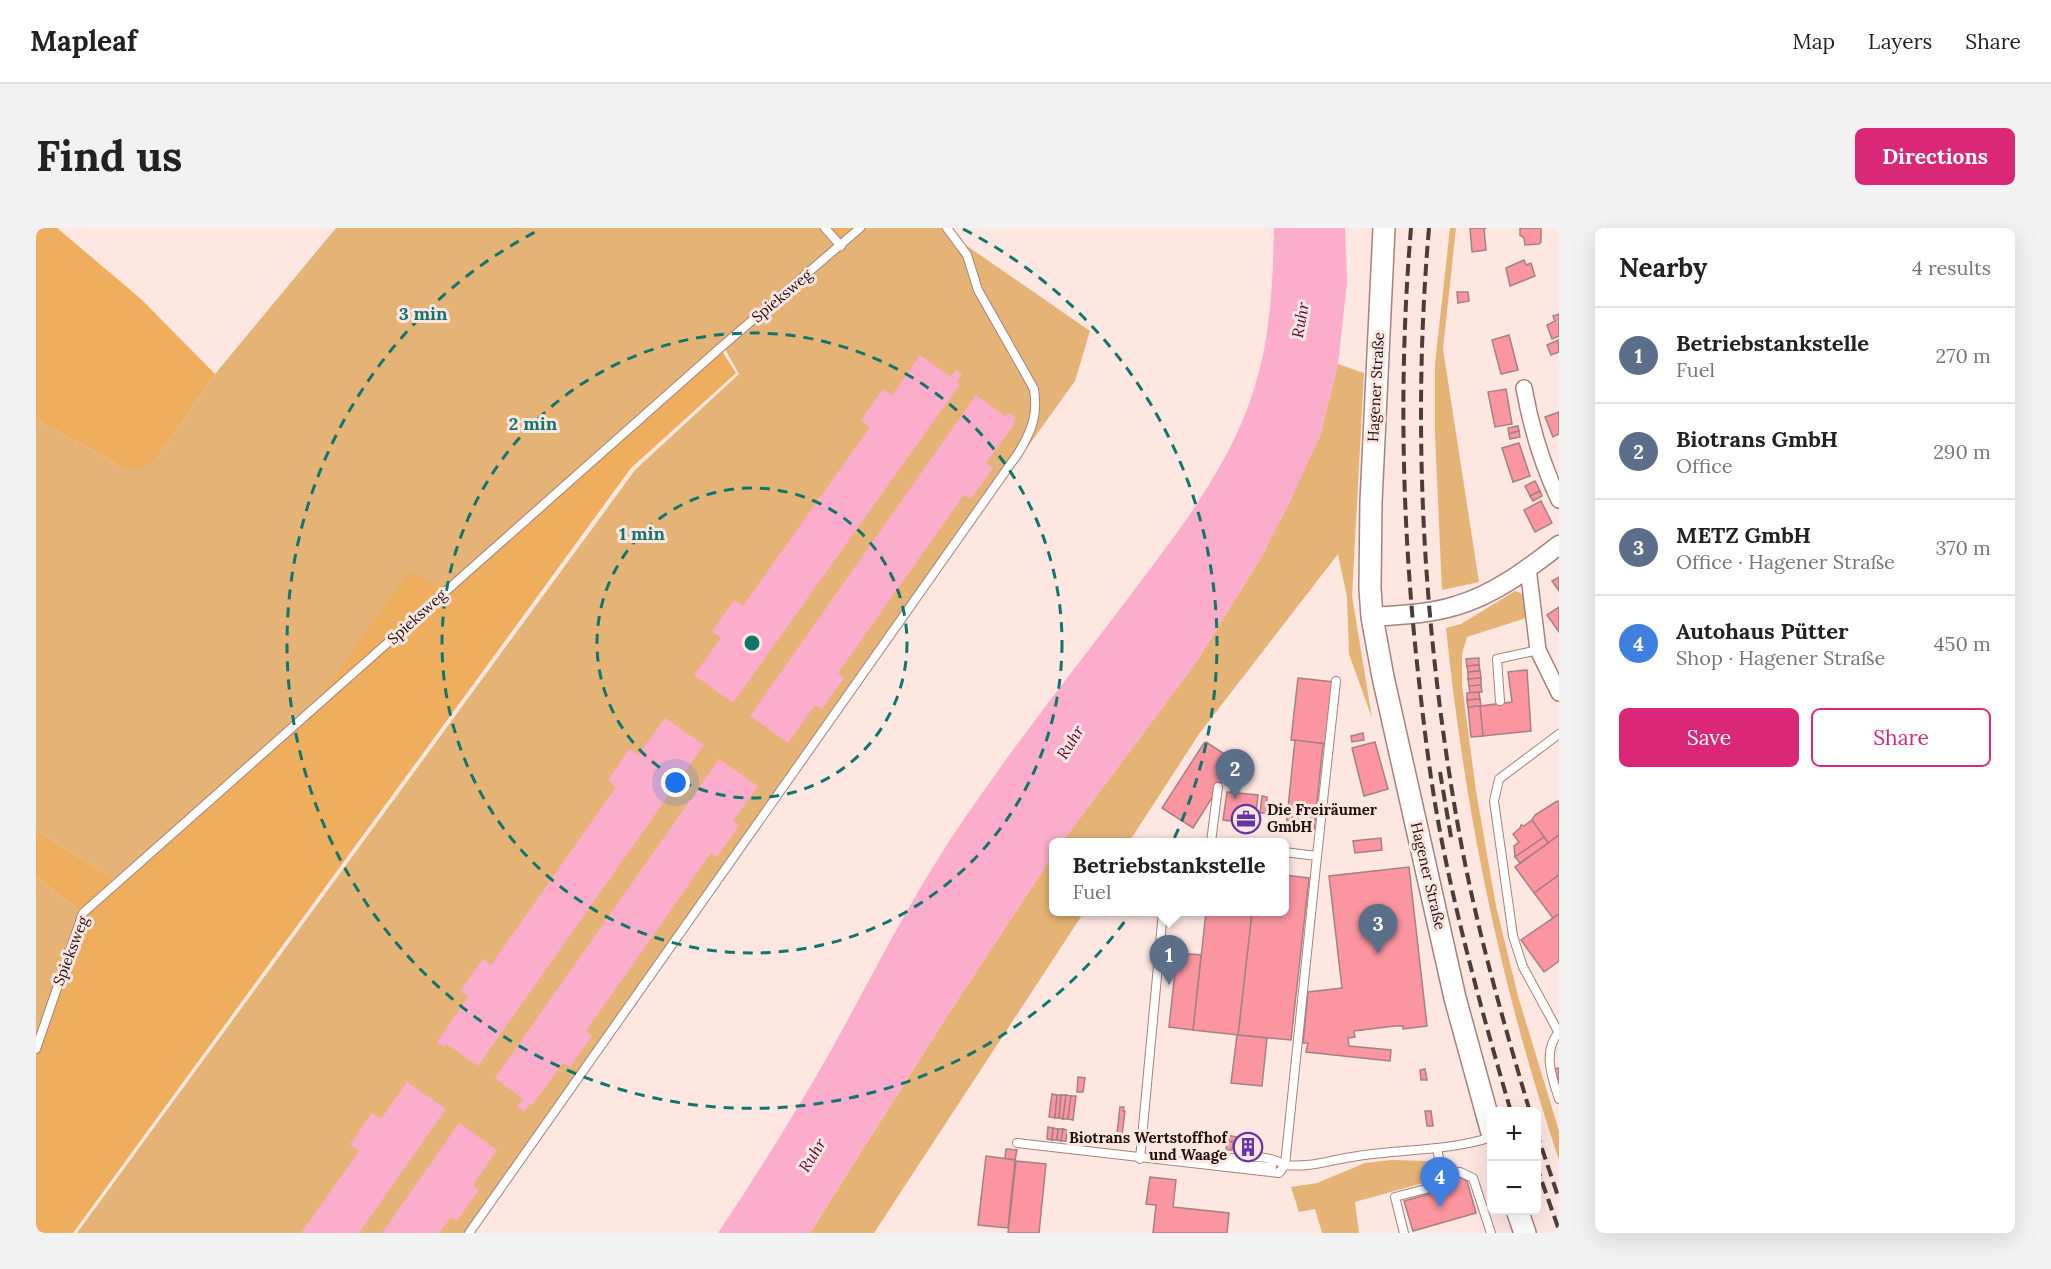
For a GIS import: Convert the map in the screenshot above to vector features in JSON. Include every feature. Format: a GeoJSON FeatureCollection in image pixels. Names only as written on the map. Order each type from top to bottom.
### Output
{"type":"FeatureCollection","features":[{"type":"Feature","properties":{"kind":"main road","name":"Hagener Straße"},"geometry":{"type":"LineString","coordinates":[[1384,228],[1371,502],[1372,618],[1383,677],[1455,998],[1487,1120]]}},
{"type":"Feature","properties":{"kind":"main road"},"geometry":{"type":"LineString","coordinates":[[1519,1215],[1525,1233]]}},
{"type":"Feature","properties":{"kind":"street"},"geometry":{"type":"LineString","coordinates":[[1524,388],[1541,458],[1559,500]]}},
{"type":"Feature","properties":{"kind":"street"},"geometry":{"type":"LineString","coordinates":[[1372,618],[1455,606],[1476,599],[1528,568],[1559,545]]}},
{"type":"Feature","properties":{"kind":"street"},"geometry":{"type":"LineString","coordinates":[[1528,568],[1538,650],[1559,693]]}},
{"type":"Feature","properties":{"kind":"lane"},"geometry":{"type":"LineString","coordinates":[[825,228],[841,246]]}},
{"type":"Feature","properties":{"kind":"lane","name":"Spieksweg"},"geometry":{"type":"LineString","coordinates":[[36,1048],[83,913],[720,348],[860,228]]}},
{"type":"Feature","properties":{"kind":"lane"},"geometry":{"type":"LineString","coordinates":[[469,1233],[1019,452],[1030,433],[1036,406],[1034,389],[978,290],[967,255],[947,228]]}},
{"type":"Feature","properties":{"kind":"lane"},"geometry":{"type":"LineString","coordinates":[[1500,701],[1497,659],[1538,650]]}},
{"type":"Feature","properties":{"kind":"lane"},"geometry":{"type":"LineString","coordinates":[[1017,1143],[1140,1159],[1279,1173],[1285,1165],[1336,681]]}},
{"type":"Feature","properties":{"kind":"lane"},"geometry":{"type":"LineString","coordinates":[[1559,734],[1499,779],[1494,801],[1517,953],[1559,1033],[1549,1047],[1550,1062],[1559,1099]]}},
{"type":"Feature","properties":{"kind":"lane"},"geometry":{"type":"LineString","coordinates":[[1212,838],[1218,787]]}},
{"type":"Feature","properties":{"kind":"lane"},"geometry":{"type":"LineString","coordinates":[[1289,853],[1317,856]]}},
{"type":"Feature","properties":{"kind":"lane"},"geometry":{"type":"LineString","coordinates":[[1140,1159],[1163,916]]}},
{"type":"Feature","properties":{"kind":"lane"},"geometry":{"type":"LineString","coordinates":[[1192,1164],[1236,1160],[1271,1163],[1278,1160],[1285,1165],[1314,1166],[1356,1156],[1478,1142],[1487,1137]]}},
{"type":"Feature","properties":{"kind":"lane"},"geometry":{"type":"LineString","coordinates":[[1404,1233],[1395,1197],[1433,1187],[1442,1174],[1437,1148]]}},
{"type":"Feature","properties":{"kind":"lane"},"geometry":{"type":"LineString","coordinates":[[1220,1167],[1236,1160]]}},
{"type":"Feature","properties":{"kind":"lane"},"geometry":{"type":"LineString","coordinates":[[1442,1174],[1460,1172],[1473,1178],[1491,1233]]}},
{"type":"Feature","properties":{"kind":"shaded area"},"geometry":{"type":"Polygon","coordinates":[[[36,228],[57,228],[141,299],[215,374],[155,461],[138,470],[122,467],[36,419],[36,228]]]}},
{"type":"Feature","properties":{"kind":"shaded area"},"geometry":{"type":"Polygon","coordinates":[[[336,228],[825,228],[841,246],[118,882],[36,830],[36,419],[122,467],[155,461],[215,374],[336,228]]]}},
{"type":"Feature","properties":{"kind":"shaded area"},"geometry":{"type":"Polygon","coordinates":[[[825,228],[860,228],[841,246],[825,228]]]}},
{"type":"Feature","properties":{"kind":"shaded area"},"geometry":{"type":"Polygon","coordinates":[[[865,228],[941,228],[1090,331],[1075,381],[530,1139],[467,1233],[77,1233],[635,470],[739,374],[725,349],[865,228]]]}},
{"type":"Feature","properties":{"kind":"shaded area"},"geometry":{"type":"Polygon","coordinates":[[[1450,228],[1456,228],[1443,349],[1479,582],[1442,590],[1435,435],[1435,364],[1450,228]]]}},
{"type":"Feature","properties":{"kind":"shaded area"},"geometry":{"type":"Polygon","coordinates":[[[720,348],[736,373],[631,468],[73,1233],[36,1233],[36,1049],[83,913],[36,877],[36,830],[118,882],[309,713],[409,572],[447,591],[720,348]]]}},
{"type":"Feature","properties":{"kind":"shaded area"},"geometry":{"type":"Polygon","coordinates":[[[1338,364],[1364,373],[1352,596],[1372,718],[1349,654],[1347,597],[1338,554],[1199,734],[1132,838],[1065,838],[1195,664],[1262,556],[1320,436],[1338,364]]]}},
{"type":"Feature","properties":{"kind":"shaded area"},"geometry":{"type":"Polygon","coordinates":[[[1515,591],[1523,594],[1526,618],[1467,637],[1462,654],[1462,685],[1476,791],[1496,906],[1518,996],[1559,1131],[1559,1160],[1519,1029],[1502,963],[1463,764],[1446,628],[1461,624],[1515,591]]]}},
{"type":"Feature","properties":{"kind":"shaded area"},"geometry":{"type":"Polygon","coordinates":[[[1049,861],[1049,916],[1081,916],[874,1233],[810,1233],[949,1013],[1049,861]]]}},
{"type":"Feature","properties":{"kind":"shaded area"},"geometry":{"type":"Polygon","coordinates":[[[36,877],[83,913],[36,1049],[36,877]]]}},
{"type":"Feature","properties":{"kind":"shaded area"},"geometry":{"type":"Polygon","coordinates":[[[1391,1160],[1430,1161],[1433,1175],[1430,1181],[1355,1202],[1359,1233],[1322,1233],[1315,1209],[1299,1212],[1291,1187],[1317,1183],[1365,1163],[1391,1160]]]}},
{"type":"Feature","properties":{"kind":"water","name":"Ruhr"},"geometry":{"type":"Polygon","coordinates":[[[1274,228],[1345,228],[1347,282],[1338,364],[1320,436],[1262,556],[1195,664],[1065,838],[1049,838],[1049,861],[949,1013],[810,1233],[718,1233],[802,1100],[902,919],[950,840],[1012,752],[1180,528],[1217,471],[1246,411],[1262,361],[1273,266],[1274,228]]]}},
{"type":"Feature","properties":{"kind":"water"},"geometry":{"type":"Polygon","coordinates":[[[920,355],[951,377],[956,370],[962,374],[957,382],[960,384],[733,703],[694,675],[721,638],[712,631],[734,600],[743,606],[870,427],[861,420],[883,389],[892,395],[920,355]]]}},
{"type":"Feature","properties":{"kind":"water"},"geometry":{"type":"Polygon","coordinates":[[[976,395],[1005,416],[1009,413],[1016,417],[1013,421],[1015,423],[986,463],[993,468],[971,499],[964,495],[838,673],[844,678],[822,709],[815,705],[788,743],[750,716],[976,395]]]}},
{"type":"Feature","properties":{"kind":"water"},"geometry":{"type":"Polygon","coordinates":[[[665,718],[704,745],[478,1066],[447,1044],[444,1047],[437,1042],[468,997],[460,991],[483,959],[491,965],[616,787],[608,780],[629,749],[638,755],[665,718]]]}},
{"type":"Feature","properties":{"kind":"water"},"geometry":{"type":"Polygon","coordinates":[[[719,759],[758,786],[733,821],[739,826],[717,857],[711,853],[586,1031],[592,1036],[570,1067],[563,1063],[532,1105],[530,1104],[524,1112],[517,1107],[523,1099],[495,1078],[719,759]]]}},
{"type":"Feature","properties":{"kind":"water"},"geometry":{"type":"Polygon","coordinates":[[[407,1082],[446,1109],[359,1233],[301,1233],[359,1151],[350,1144],[372,1113],[381,1119],[407,1082]]]}},
{"type":"Feature","properties":{"kind":"water"},"geometry":{"type":"Polygon","coordinates":[[[459,1123],[497,1150],[473,1185],[479,1190],[457,1221],[451,1217],[439,1233],[382,1233],[459,1123]]]}},
{"type":"Feature","properties":{"kind":"building"},"geometry":{"type":"Polygon","coordinates":[[[1470,228],[1486,228],[1484,229],[1486,250],[1472,252],[1470,228]]]}},
{"type":"Feature","properties":{"kind":"building"},"geometry":{"type":"Polygon","coordinates":[[[1520,228],[1541,228],[1541,242],[1525,245],[1524,238],[1520,235],[1520,228]]]}},
{"type":"Feature","properties":{"kind":"building"},"geometry":{"type":"Polygon","coordinates":[[[1524,260],[1526,265],[1531,263],[1535,276],[1510,286],[1506,268],[1524,260]]]}},
{"type":"Feature","properties":{"kind":"building"},"geometry":{"type":"Polygon","coordinates":[[[1457,292],[1468,292],[1469,301],[1458,303],[1457,292]]]}},
{"type":"Feature","properties":{"kind":"building"},"geometry":{"type":"Polygon","coordinates":[[[1559,314],[1559,336],[1552,339],[1547,325],[1555,321],[1553,316],[1559,314]]]}},
{"type":"Feature","properties":{"kind":"building"},"geometry":{"type":"Polygon","coordinates":[[[1509,335],[1518,370],[1501,374],[1492,340],[1509,335]]]}},
{"type":"Feature","properties":{"kind":"building"},"geometry":{"type":"Polygon","coordinates":[[[1558,340],[1559,352],[1551,355],[1547,345],[1558,340]]]}},
{"type":"Feature","properties":{"kind":"building"},"geometry":{"type":"Polygon","coordinates":[[[1506,389],[1512,424],[1495,427],[1488,392],[1506,389]]]}},
{"type":"Feature","properties":{"kind":"building"},"geometry":{"type":"Polygon","coordinates":[[[1559,412],[1559,434],[1553,437],[1545,417],[1559,412]]]}},
{"type":"Feature","properties":{"kind":"building"},"geometry":{"type":"Polygon","coordinates":[[[1518,426],[1519,431],[1509,434],[1508,428],[1518,426]]]}},
{"type":"Feature","properties":{"kind":"building"},"geometry":{"type":"Polygon","coordinates":[[[1519,431],[1520,437],[1510,439],[1509,434],[1519,431]]]}},
{"type":"Feature","properties":{"kind":"building"},"geometry":{"type":"Polygon","coordinates":[[[1519,443],[1530,476],[1513,482],[1502,448],[1519,443]]]}},
{"type":"Feature","properties":{"kind":"building"},"geometry":{"type":"Polygon","coordinates":[[[1535,481],[1540,491],[1530,496],[1525,486],[1535,481]]]}},
{"type":"Feature","properties":{"kind":"building"},"geometry":{"type":"Polygon","coordinates":[[[1540,491],[1542,496],[1533,501],[1530,496],[1540,491]]]}},
{"type":"Feature","properties":{"kind":"building"},"geometry":{"type":"Polygon","coordinates":[[[1541,501],[1552,523],[1535,532],[1524,510],[1541,501]]]}},
{"type":"Feature","properties":{"kind":"building"},"geometry":{"type":"Polygon","coordinates":[[[1559,577],[1559,591],[1552,581],[1559,577]]]}},
{"type":"Feature","properties":{"kind":"building"},"geometry":{"type":"Polygon","coordinates":[[[1559,607],[1559,632],[1547,615],[1559,607]]]}},
{"type":"Feature","properties":{"kind":"building"},"geometry":{"type":"Polygon","coordinates":[[[1479,658],[1479,665],[1467,666],[1466,659],[1479,658]]]}},
{"type":"Feature","properties":{"kind":"building"},"geometry":{"type":"Polygon","coordinates":[[[1479,665],[1480,671],[1468,672],[1467,666],[1479,665]]]}},
{"type":"Feature","properties":{"kind":"building"},"geometry":{"type":"Polygon","coordinates":[[[1527,670],[1531,731],[1483,736],[1480,706],[1512,702],[1508,672],[1527,670]]]}},
{"type":"Feature","properties":{"kind":"building"},"geometry":{"type":"Polygon","coordinates":[[[1480,671],[1481,678],[1468,679],[1468,672],[1480,671]]]}},
{"type":"Feature","properties":{"kind":"building"},"geometry":{"type":"Polygon","coordinates":[[[1298,678],[1334,682],[1326,744],[1291,740],[1298,678]]]}},
{"type":"Feature","properties":{"kind":"building"},"geometry":{"type":"Polygon","coordinates":[[[1481,678],[1481,685],[1469,686],[1468,679],[1481,678]]]}},
{"type":"Feature","properties":{"kind":"building"},"geometry":{"type":"Polygon","coordinates":[[[1481,685],[1482,692],[1470,693],[1469,686],[1481,685]]]}},
{"type":"Feature","properties":{"kind":"building"},"geometry":{"type":"Polygon","coordinates":[[[1479,692],[1480,699],[1467,700],[1467,693],[1479,692]]]}},
{"type":"Feature","properties":{"kind":"building"},"geometry":{"type":"Polygon","coordinates":[[[1480,699],[1481,706],[1468,707],[1467,700],[1480,699]]]}},
{"type":"Feature","properties":{"kind":"building"},"geometry":{"type":"Polygon","coordinates":[[[1480,706],[1483,736],[1471,737],[1468,707],[1480,706]]]}},
{"type":"Feature","properties":{"kind":"building"},"geometry":{"type":"Polygon","coordinates":[[[1363,733],[1364,740],[1352,742],[1351,736],[1363,733]]]}},
{"type":"Feature","properties":{"kind":"building"},"geometry":{"type":"Polygon","coordinates":[[[1295,740],[1326,744],[1323,745],[1314,830],[1286,827],[1295,740]]]}},
{"type":"Feature","properties":{"kind":"building"},"geometry":{"type":"Polygon","coordinates":[[[1206,742],[1235,761],[1193,828],[1162,808],[1206,742]]]}},
{"type":"Feature","properties":{"kind":"building"},"geometry":{"type":"Polygon","coordinates":[[[1375,742],[1388,789],[1364,796],[1352,748],[1375,742]]]}},
{"type":"Feature","properties":{"kind":"building"},"geometry":{"type":"Polygon","coordinates":[[[1227,792],[1258,795],[1255,824],[1223,820],[1227,792]]]}},
{"type":"Feature","properties":{"kind":"building"},"geometry":{"type":"Polygon","coordinates":[[[1262,796],[1267,797],[1266,813],[1260,813],[1262,796]]]}},
{"type":"Feature","properties":{"kind":"building"},"geometry":{"type":"Polygon","coordinates":[[[1557,801],[1559,802],[1559,835],[1548,843],[1532,820],[1535,815],[1557,801]]]}},
{"type":"Feature","properties":{"kind":"building"},"geometry":{"type":"Polygon","coordinates":[[[1532,820],[1544,837],[1515,857],[1514,846],[1519,842],[1513,834],[1521,825],[1524,826],[1532,820]]]}},
{"type":"Feature","properties":{"kind":"building"},"geometry":{"type":"Polygon","coordinates":[[[1559,835],[1559,875],[1534,893],[1515,867],[1559,835]]]}},
{"type":"Feature","properties":{"kind":"building"},"geometry":{"type":"Polygon","coordinates":[[[1544,837],[1548,843],[1520,863],[1515,857],[1544,837]]]}},
{"type":"Feature","properties":{"kind":"building"},"geometry":{"type":"Polygon","coordinates":[[[1381,838],[1382,850],[1355,853],[1353,841],[1381,838]]]}},
{"type":"Feature","properties":{"kind":"building"},"geometry":{"type":"Polygon","coordinates":[[[1409,867],[1427,1026],[1403,1029],[1403,1026],[1395,1026],[1354,1031],[1355,1037],[1348,1038],[1349,1046],[1391,1050],[1390,1061],[1306,1052],[1308,1043],[1303,1043],[1308,992],[1342,988],[1329,876],[1409,867]]]}},
{"type":"Feature","properties":{"kind":"building"},"geometry":{"type":"Polygon","coordinates":[[[1559,875],[1559,914],[1553,918],[1534,893],[1559,875]]]}},
{"type":"Feature","properties":{"kind":"building"},"geometry":{"type":"Polygon","coordinates":[[[1289,876],[1309,878],[1291,1040],[1238,1035],[1252,916],[1289,916],[1289,876]]]}},
{"type":"Feature","properties":{"kind":"building"},"geometry":{"type":"Polygon","coordinates":[[[1559,914],[1559,961],[1544,972],[1521,940],[1559,914]]]}},
{"type":"Feature","properties":{"kind":"building"},"geometry":{"type":"Polygon","coordinates":[[[1206,916],[1252,916],[1238,1035],[1193,1030],[1206,916]]]}},
{"type":"Feature","properties":{"kind":"building"},"geometry":{"type":"Polygon","coordinates":[[[1177,953],[1201,955],[1193,1030],[1169,1027],[1177,953]]]}},
{"type":"Feature","properties":{"kind":"building"},"geometry":{"type":"Polygon","coordinates":[[[1237,1035],[1267,1038],[1262,1086],[1231,1083],[1237,1035]]]}},
{"type":"Feature","properties":{"kind":"building"},"geometry":{"type":"Polygon","coordinates":[[[1559,1068],[1559,1083],[1554,1069],[1559,1068]]]}},
{"type":"Feature","properties":{"kind":"building"},"geometry":{"type":"Polygon","coordinates":[[[1425,1069],[1427,1080],[1421,1080],[1420,1070],[1425,1069]]]}},
{"type":"Feature","properties":{"kind":"building"},"geometry":{"type":"Polygon","coordinates":[[[1078,1077],[1085,1078],[1083,1092],[1077,1092],[1078,1077]]]}},
{"type":"Feature","properties":{"kind":"building"},"geometry":{"type":"Polygon","coordinates":[[[1052,1094],[1057,1095],[1055,1118],[1049,1117],[1052,1094]]]}},
{"type":"Feature","properties":{"kind":"building"},"geometry":{"type":"Polygon","coordinates":[[[1057,1095],[1061,1095],[1059,1118],[1055,1118],[1057,1095]]]}},
{"type":"Feature","properties":{"kind":"building"},"geometry":{"type":"Polygon","coordinates":[[[1061,1095],[1066,1095],[1063,1119],[1059,1118],[1061,1095]]]}},
{"type":"Feature","properties":{"kind":"building"},"geometry":{"type":"Polygon","coordinates":[[[1066,1095],[1071,1096],[1068,1119],[1063,1119],[1066,1095]]]}},
{"type":"Feature","properties":{"kind":"building"},"geometry":{"type":"Polygon","coordinates":[[[1071,1096],[1076,1096],[1073,1120],[1068,1119],[1071,1096]]]}},
{"type":"Feature","properties":{"kind":"building"},"geometry":{"type":"Polygon","coordinates":[[[1120,1107],[1124,1107],[1123,1111],[1125,1111],[1122,1135],[1117,1134],[1120,1107]]]}},
{"type":"Feature","properties":{"kind":"building"},"geometry":{"type":"Polygon","coordinates":[[[1425,1111],[1431,1111],[1433,1126],[1427,1126],[1425,1111]]]}},
{"type":"Feature","properties":{"kind":"building"},"geometry":{"type":"Polygon","coordinates":[[[1048,1127],[1053,1128],[1052,1140],[1047,1139],[1048,1127]]]}},
{"type":"Feature","properties":{"kind":"building"},"geometry":{"type":"Polygon","coordinates":[[[1053,1128],[1058,1129],[1057,1140],[1052,1140],[1053,1128]]]}},
{"type":"Feature","properties":{"kind":"building"},"geometry":{"type":"Polygon","coordinates":[[[1058,1129],[1063,1129],[1061,1141],[1057,1140],[1058,1129]]]}},
{"type":"Feature","properties":{"kind":"building"},"geometry":{"type":"Polygon","coordinates":[[[1063,1129],[1067,1130],[1066,1141],[1061,1141],[1063,1129]]]}},
{"type":"Feature","properties":{"kind":"building"},"geometry":{"type":"Polygon","coordinates":[[[1225,1135],[1237,1137],[1237,1142],[1225,1140],[1225,1135]]]}},
{"type":"Feature","properties":{"kind":"building","name":"Biotrans Wertstoffhof und Waage"},"geometry":{"type":"Polygon","coordinates":[[[1238,1140],[1259,1143],[1258,1154],[1237,1151],[1238,1140]]]}},
{"type":"Feature","properties":{"kind":"building"},"geometry":{"type":"Polygon","coordinates":[[[1227,1142],[1233,1142],[1232,1150],[1226,1150],[1227,1142]]]}},
{"type":"Feature","properties":{"kind":"building"},"geometry":{"type":"Polygon","coordinates":[[[1006,1149],[1017,1150],[1015,1160],[1005,1159],[1006,1149]]]}},
{"type":"Feature","properties":{"kind":"building"},"geometry":{"type":"Polygon","coordinates":[[[986,1156],[1015,1160],[1008,1228],[978,1225],[986,1156]]]}},
{"type":"Feature","properties":{"kind":"building"},"geometry":{"type":"Polygon","coordinates":[[[1016,1161],[1046,1164],[1039,1233],[1008,1233],[1016,1161]]]}},
{"type":"Feature","properties":{"kind":"building"},"geometry":{"type":"Polygon","coordinates":[[[1150,1177],[1176,1180],[1173,1207],[1229,1213],[1227,1233],[1153,1233],[1156,1205],[1146,1204],[1150,1177]]]}},
{"type":"Feature","properties":{"kind":"building"},"geometry":{"type":"Polygon","coordinates":[[[1460,1177],[1467,1181],[1476,1213],[1413,1231],[1404,1201],[1447,1189],[1445,1181],[1460,1177]]]}},
{"type":"Feature","properties":{"kind":"railway"},"geometry":{"type":"LineString","coordinates":[[1411,228],[1404,344],[1404,459],[1409,575],[1420,690],[1433,792],[1451,885],[1475,983],[1510,1107]]}},
{"type":"Feature","properties":{"kind":"railway"},"geometry":{"type":"LineString","coordinates":[[1429,228],[1421,384],[1422,461],[1424,539],[1438,694],[1462,848],[1476,914],[1529,1107]]}},
{"type":"Feature","properties":{"kind":"railway"},"geometry":{"type":"LineString","coordinates":[[1440,772],[1452,843]]}},
{"type":"Feature","properties":{"kind":"railway"},"geometry":{"type":"LineString","coordinates":[[1541,1146],[1559,1199]]}},
{"type":"Feature","properties":{"kind":"railway"},"geometry":{"type":"LineString","coordinates":[[1541,1179],[1559,1230]]}},
{"type":"Feature","properties":{"kind":"place","name":"Biotrans GmbH"},"geometry":{"type":"Point","coordinates":[1235,799]}},
{"type":"Feature","properties":{"kind":"place","name":"Die Freiräumer GmbH"},"geometry":{"type":"Point","coordinates":[1246,819]}},
{"type":"Feature","properties":{"kind":"place","name":"METZ GmbH"},"geometry":{"type":"Point","coordinates":[1378,954]}},
{"type":"Feature","properties":{"kind":"place","name":"Betriebstankstelle"},"geometry":{"type":"Point","coordinates":[1169,985]}},
{"type":"Feature","properties":{"kind":"place","name":"Biotrans Wertstoffhof und Waage"},"geometry":{"type":"Point","coordinates":[1248,1147]}},
{"type":"Feature","properties":{"kind":"place","name":"Autohaus Pütter"},"geometry":{"type":"Point","coordinates":[1440,1207]}}]}
